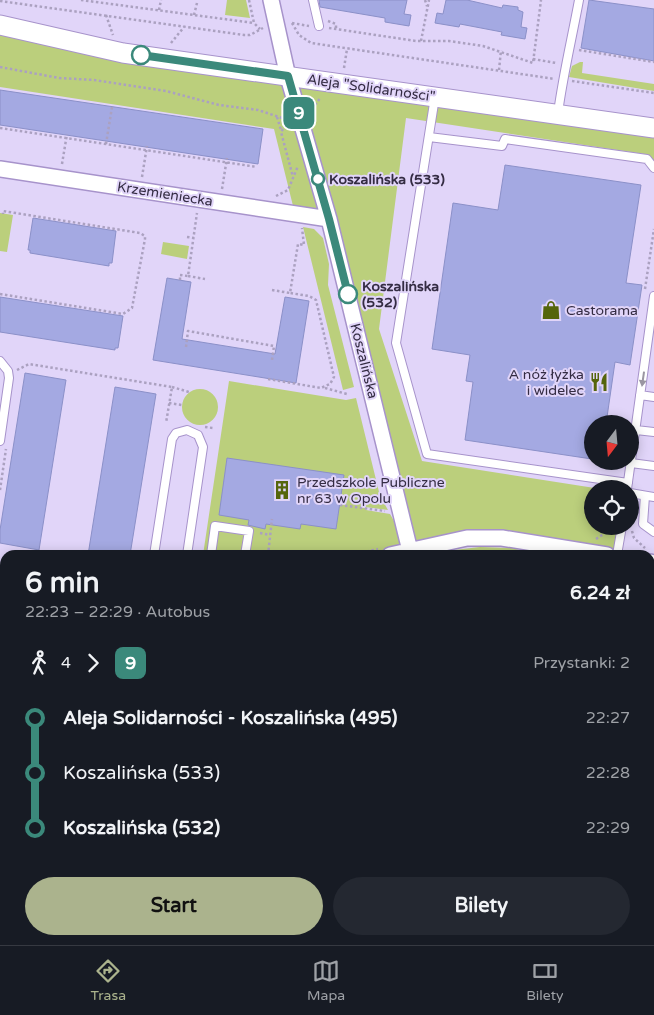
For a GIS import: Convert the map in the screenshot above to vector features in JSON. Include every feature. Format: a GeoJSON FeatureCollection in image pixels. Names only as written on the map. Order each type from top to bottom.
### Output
{"type":"FeatureCollection","features":[{"type":"Feature","properties":{"kind":"street","name":"Koszalińska"},"geometry":{"type":"LineString","coordinates":[[271,0],[288,76],[329,219],[411,550]]}},
{"type":"Feature","properties":{"kind":"street","name":"Aleja \"Solidarności\""},"geometry":{"type":"LineString","coordinates":[[0,25],[123,53],[654,128]]}},
{"type":"Feature","properties":{"kind":"street","name":"Krzemieniecka"},"geometry":{"type":"LineString","coordinates":[[0,169],[329,219]]}},
{"type":"Feature","properties":{"kind":"street"},"geometry":{"type":"LineString","coordinates":[[419,550],[467,538],[502,538],[576,550]]}},
{"type":"Feature","properties":{"kind":"lane"},"geometry":{"type":"LineString","coordinates":[[312,0],[319,26]]}},
{"type":"Feature","properties":{"kind":"lane"},"geometry":{"type":"LineString","coordinates":[[558,115],[565,65],[571,48],[579,0]]}},
{"type":"Feature","properties":{"kind":"lane"},"geometry":{"type":"LineString","coordinates":[[435,97],[396,343],[427,454],[590,480]]}},
{"type":"Feature","properties":{"kind":"lane"},"geometry":{"type":"LineString","coordinates":[[428,137],[502,146],[505,139],[647,159],[654,168]]}},
{"type":"Feature","properties":{"kind":"lane"},"geometry":{"type":"LineString","coordinates":[[638,415],[645,360],[652,328],[654,296]]}},
{"type":"Feature","properties":{"kind":"lane"},"geometry":{"type":"LineString","coordinates":[[645,360],[654,362]]}},
{"type":"Feature","properties":{"kind":"lane"},"geometry":{"type":"LineString","coordinates":[[0,361],[8,370],[9,378],[3,442]]}},
{"type":"Feature","properties":{"kind":"lane"},"geometry":{"type":"LineString","coordinates":[[640,395],[654,397]]}},
{"type":"Feature","properties":{"kind":"lane"},"geometry":{"type":"LineString","coordinates":[[155,550],[172,439],[176,433],[187,430],[198,435],[203,447],[188,550]]}},
{"type":"Feature","properties":{"kind":"lane"},"geometry":{"type":"LineString","coordinates":[[639,430],[654,432]]}},
{"type":"Feature","properties":{"kind":"lane"},"geometry":{"type":"LineString","coordinates":[[639,464],[654,466]]}},
{"type":"Feature","properties":{"kind":"lane"},"geometry":{"type":"LineString","coordinates":[[639,495],[654,497]]}},
{"type":"Feature","properties":{"kind":"lane"},"geometry":{"type":"LineString","coordinates":[[645,496],[643,524],[654,532]]}},
{"type":"Feature","properties":{"kind":"lane"},"geometry":{"type":"LineString","coordinates":[[212,550],[215,526],[248,532],[246,550]]}},
{"type":"Feature","properties":{"kind":"lane"},"geometry":{"type":"LineString","coordinates":[[618,550],[620,535]]}},
{"type":"Feature","properties":{"kind":"path"},"geometry":{"type":"LineString","coordinates":[[81,0],[103,1],[254,24],[260,29]]}},
{"type":"Feature","properties":{"kind":"path"},"geometry":{"type":"LineString","coordinates":[[158,10],[161,0]]}},
{"type":"Feature","properties":{"kind":"path"},"geometry":{"type":"LineString","coordinates":[[249,0],[254,24]]}},
{"type":"Feature","properties":{"kind":"path"},"geometry":{"type":"LineString","coordinates":[[425,0],[428,7]]}},
{"type":"Feature","properties":{"kind":"path"},"geometry":{"type":"LineString","coordinates":[[421,41],[429,0]]}},
{"type":"Feature","properties":{"kind":"path"},"geometry":{"type":"LineString","coordinates":[[533,59],[542,0]]}},
{"type":"Feature","properties":{"kind":"path"},"geometry":{"type":"LineString","coordinates":[[0,1],[244,35],[269,26]]}},
{"type":"Feature","properties":{"kind":"path"},"geometry":{"type":"LineString","coordinates":[[194,15],[197,3]]}},
{"type":"Feature","properties":{"kind":"path"},"geometry":{"type":"LineString","coordinates":[[290,32],[291,19],[299,35],[310,43],[556,79]]}},
{"type":"Feature","properties":{"kind":"path"},"geometry":{"type":"LineString","coordinates":[[292,23],[421,41],[449,41],[502,50],[533,62],[533,59],[553,63]]}},
{"type":"Feature","properties":{"kind":"path"},"geometry":{"type":"LineString","coordinates":[[571,48],[654,62]]}},
{"type":"Feature","properties":{"kind":"path"},"geometry":{"type":"LineString","coordinates":[[498,70],[502,50]]}},
{"type":"Feature","properties":{"kind":"path"},"geometry":{"type":"LineString","coordinates":[[0,67],[60,78],[94,80],[166,92],[219,105],[258,110],[292,121],[282,128],[281,132]]}},
{"type":"Feature","properties":{"kind":"path"},"geometry":{"type":"LineString","coordinates":[[569,80],[654,94]]}},
{"type":"Feature","properties":{"kind":"path"},"geometry":{"type":"LineString","coordinates":[[301,119],[312,116],[317,100],[324,95]]}},
{"type":"Feature","properties":{"kind":"path"},"geometry":{"type":"LineString","coordinates":[[106,144],[112,107]]}},
{"type":"Feature","properties":{"kind":"path"},"geometry":{"type":"LineString","coordinates":[[278,117],[293,177]]}},
{"type":"Feature","properties":{"kind":"path"},"geometry":{"type":"LineString","coordinates":[[0,128],[106,144],[147,148],[257,167]]}},
{"type":"Feature","properties":{"kind":"path"},"geometry":{"type":"LineString","coordinates":[[62,164],[67,134]]}},
{"type":"Feature","properties":{"kind":"path"},"geometry":{"type":"LineString","coordinates":[[142,177],[147,148]]}},
{"type":"Feature","properties":{"kind":"path"},"geometry":{"type":"LineString","coordinates":[[214,189],[223,190],[227,158]]}},
{"type":"Feature","properties":{"kind":"path"},"geometry":{"type":"LineString","coordinates":[[53,163],[71,166]]}},
{"type":"Feature","properties":{"kind":"path"},"geometry":{"type":"LineString","coordinates":[[274,197],[285,193],[299,164]]}},
{"type":"Feature","properties":{"kind":"path"},"geometry":{"type":"LineString","coordinates":[[134,176],[150,178]]}},
{"type":"Feature","properties":{"kind":"path"},"geometry":{"type":"LineString","coordinates":[[188,276],[198,208]]}},
{"type":"Feature","properties":{"kind":"path"},"geometry":{"type":"LineString","coordinates":[[0,294],[123,314],[132,308],[145,239],[140,232],[2,212]]}},
{"type":"Feature","properties":{"kind":"path"},"geometry":{"type":"LineString","coordinates":[[290,293],[298,244],[304,245],[301,224],[307,225]]}},
{"type":"Feature","properties":{"kind":"path"},"geometry":{"type":"LineString","coordinates":[[187,238],[194,238]]}},
{"type":"Feature","properties":{"kind":"path"},"geometry":{"type":"LineString","coordinates":[[180,280],[180,275],[205,279]]}},
{"type":"Feature","properties":{"kind":"path"},"geometry":{"type":"LineString","coordinates":[[272,290],[312,297],[317,302],[334,374],[331,383],[324,388]]}},
{"type":"Feature","properties":{"kind":"path"},"geometry":{"type":"LineString","coordinates":[[186,346],[188,331],[274,346],[272,360]]}},
{"type":"Feature","properties":{"kind":"path"},"geometry":{"type":"LineString","coordinates":[[16,377],[18,369],[29,364],[172,387],[189,392]]}},
{"type":"Feature","properties":{"kind":"path"},"geometry":{"type":"LineString","coordinates":[[268,379],[324,388],[347,394]]}},
{"type":"Feature","properties":{"kind":"path"},"geometry":{"type":"LineString","coordinates":[[331,383],[334,391]]}},
{"type":"Feature","properties":{"kind":"path"},"geometry":{"type":"LineString","coordinates":[[166,422],[172,387]]}},
{"type":"Feature","properties":{"kind":"path"},"geometry":{"type":"LineString","coordinates":[[169,403],[182,404]]}},
{"type":"Feature","properties":{"kind":"path"},"geometry":{"type":"LineString","coordinates":[[0,490],[3,442]]}},
{"type":"Feature","properties":{"kind":"path"},"geometry":{"type":"LineString","coordinates":[[340,505],[392,512]]}},
{"type":"Feature","properties":{"kind":"path"},"geometry":{"type":"LineString","coordinates":[[269,550],[272,519]]}},
{"type":"Feature","properties":{"kind":"green space"},"geometry":{"type":"Polygon","coordinates":[[[227,0],[246,0],[250,18],[225,15],[227,0]]]}},
{"type":"Feature","properties":{"kind":"green space"},"geometry":{"type":"Polygon","coordinates":[[[0,23],[288,77],[654,128],[654,166],[644,154],[406,118],[379,329],[422,461],[584,486],[584,535],[620,535],[618,550],[583,550],[502,538],[423,550],[204,550],[229,381],[346,400],[356,398],[380,496],[388,510],[365,507],[366,510],[390,514],[409,547],[324,214],[295,214],[274,129],[0,87],[0,23]]]}},
{"type":"Feature","properties":{"kind":"green space"},"geometry":{"type":"Polygon","coordinates":[[[583,62],[582,73],[654,84],[654,91],[569,77],[572,66],[583,62]]]}},
{"type":"Feature","properties":{"kind":"green space"},"geometry":{"type":"Polygon","coordinates":[[[0,213],[13,215],[7,252],[0,251],[0,213]]]}},
{"type":"Feature","properties":{"kind":"green space"},"geometry":{"type":"Polygon","coordinates":[[[303,227],[314,229],[323,238],[329,264],[328,285],[354,387],[343,390],[303,227]]]}},
{"type":"Feature","properties":{"kind":"green space"},"geometry":{"type":"Polygon","coordinates":[[[163,242],[189,246],[187,259],[161,254],[163,242]]]}},
{"type":"Feature","properties":{"kind":"green space"},"geometry":{"type":"Polygon","coordinates":[[[200,389],[207,390],[213,394],[217,400],[217,414],[213,420],[207,424],[200,425],[193,424],[187,420],[183,414],[182,407],[183,400],[187,394],[193,390],[200,389]]]}},
{"type":"Feature","properties":{"kind":"green space"},"geometry":{"type":"Polygon","coordinates":[[[480,547],[520,550],[454,550],[480,547]]]}},
{"type":"Feature","properties":{"kind":"building"},"geometry":{"type":"Polygon","coordinates":[[[319,0],[407,0],[404,14],[411,15],[409,26],[385,22],[385,18],[320,7],[319,0]]]}},
{"type":"Feature","properties":{"kind":"building"},"geometry":{"type":"Polygon","coordinates":[[[446,0],[467,0],[502,8],[503,5],[518,7],[518,10],[523,12],[521,27],[527,28],[525,39],[501,35],[502,32],[460,24],[459,27],[435,23],[437,13],[443,14],[446,0]]]}},
{"type":"Feature","properties":{"kind":"building"},"geometry":{"type":"Polygon","coordinates":[[[589,0],[654,9],[654,61],[581,48],[589,0]]]}},
{"type":"Feature","properties":{"kind":"building"},"geometry":{"type":"Polygon","coordinates":[[[0,90],[263,129],[258,164],[0,125],[0,90]]]}},
{"type":"Feature","properties":{"kind":"building"},"geometry":{"type":"Polygon","coordinates":[[[505,165],[641,185],[626,283],[642,285],[630,365],[615,362],[607,415],[584,415],[584,458],[465,440],[473,382],[466,381],[470,355],[432,349],[453,203],[498,210],[505,165]]]}},
{"type":"Feature","properties":{"kind":"building"},"geometry":{"type":"Polygon","coordinates":[[[33,218],[116,231],[112,263],[109,263],[109,266],[30,253],[30,250],[28,250],[33,218]]]}},
{"type":"Feature","properties":{"kind":"building"},"geometry":{"type":"Polygon","coordinates":[[[167,278],[191,282],[182,339],[275,354],[285,297],[309,301],[296,383],[153,360],[167,278]]]}},
{"type":"Feature","properties":{"kind":"building"},"geometry":{"type":"Polygon","coordinates":[[[0,297],[123,316],[118,348],[115,348],[115,350],[0,332],[0,297]]]}},
{"type":"Feature","properties":{"kind":"building"},"geometry":{"type":"Polygon","coordinates":[[[25,373],[66,380],[39,550],[0,543],[0,530],[25,373]]]}},
{"type":"Feature","properties":{"kind":"building"},"geometry":{"type":"Polygon","coordinates":[[[115,387],[156,394],[131,550],[89,550],[115,387]]]}},
{"type":"Feature","properties":{"kind":"building","name":"Przedszkole Publiczne nr 63 w Opolu"},"geometry":{"type":"Polygon","coordinates":[[[227,458],[344,475],[336,529],[301,524],[300,529],[266,524],[265,529],[248,525],[249,520],[219,515],[227,458]]]}},
{"type":"Feature","properties":{"kind":"bus line","name":"9"},"geometry":{"type":"LineString","coordinates":[[141,55],[288,76],[329,219],[348,294]]}},
{"type":"Feature","properties":{"kind":"place","name":"Koszalińska (533)"},"geometry":{"type":"Point","coordinates":[318,179]}},
{"type":"Feature","properties":{"kind":"place","name":"Koszalińska (532)"},"geometry":{"type":"Point","coordinates":[348,294]}},
{"type":"Feature","properties":{"kind":"place","name":"Castorama"},"geometry":{"type":"Point","coordinates":[551,310]}},
{"type":"Feature","properties":{"kind":"place","name":"A nóż łyżka i widelec"},"geometry":{"type":"Point","coordinates":[599,382]}},
{"type":"Feature","properties":{"kind":"place","name":"Przedszkole Publiczne nr 63 w Opolu"},"geometry":{"type":"Point","coordinates":[282,490]}}]}
